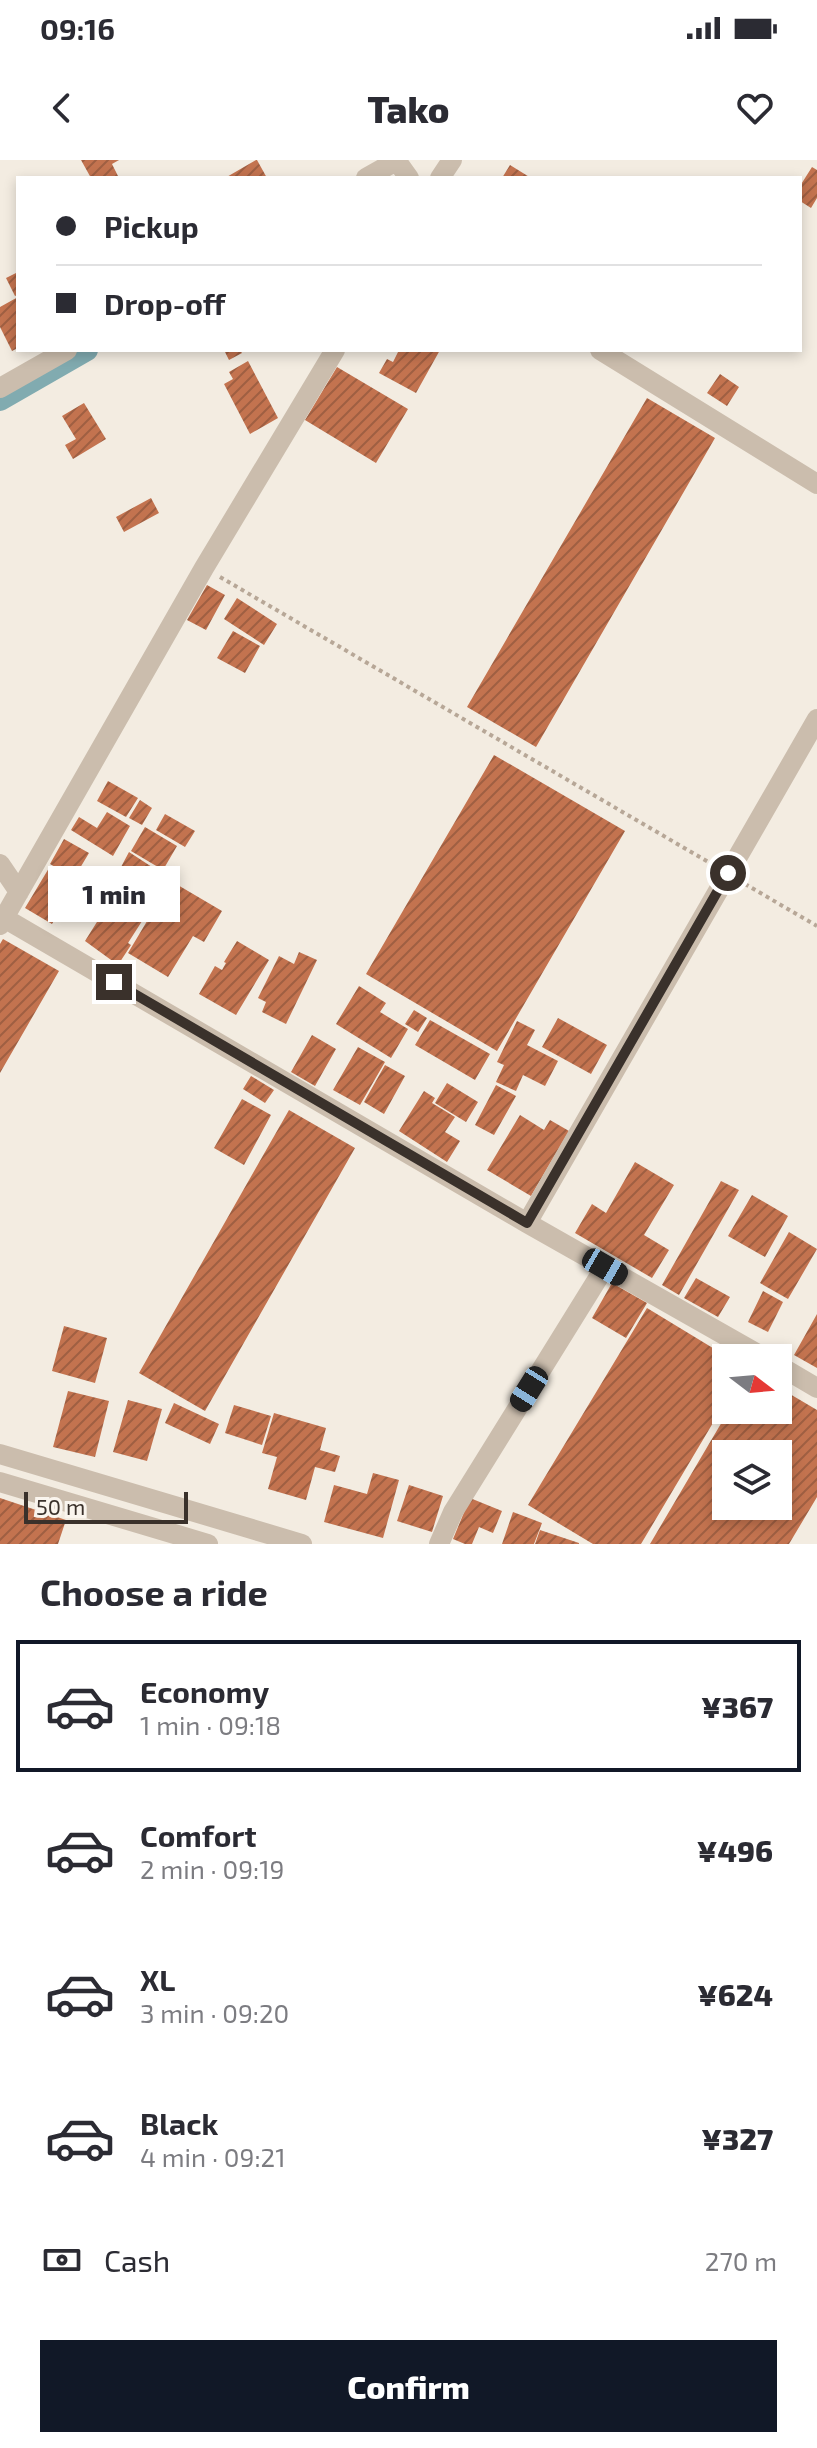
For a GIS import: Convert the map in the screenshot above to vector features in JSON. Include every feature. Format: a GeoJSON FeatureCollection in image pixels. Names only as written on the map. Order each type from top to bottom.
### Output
{"type":"FeatureCollection","features":[{"type":"Feature","properties":{"kind":"street"},"geometry":{"type":"LineString","coordinates":[[369,176],[396,160]]}},
{"type":"Feature","properties":{"kind":"street"},"geometry":{"type":"LineString","coordinates":[[0,388],[63,352]]}},
{"type":"Feature","properties":{"kind":"street"},"geometry":{"type":"LineString","coordinates":[[334,352],[204,568],[2,921],[740,1344]]}},
{"type":"Feature","properties":{"kind":"street"},"geometry":{"type":"LineString","coordinates":[[603,352],[817,484]]}},
{"type":"Feature","properties":{"kind":"street"},"geometry":{"type":"LineString","coordinates":[[527,1223],[817,719]]}},
{"type":"Feature","properties":{"kind":"street"},"geometry":{"type":"LineString","coordinates":[[0,864],[19,892]]}},
{"type":"Feature","properties":{"kind":"street"},"geometry":{"type":"LineString","coordinates":[[439,1544],[453,1512],[605,1267]]}},
{"type":"Feature","properties":{"kind":"street"},"geometry":{"type":"LineString","coordinates":[[792,1373],[817,1388]]}},
{"type":"Feature","properties":{"kind":"street"},"geometry":{"type":"LineString","coordinates":[[0,1454],[302,1544]]}},
{"type":"Feature","properties":{"kind":"street"},"geometry":{"type":"LineString","coordinates":[[0,1482],[208,1544]]}},
{"type":"Feature","properties":{"kind":"path"},"geometry":{"type":"LineString","coordinates":[[204,568],[817,926]]}},
{"type":"Feature","properties":{"kind":"building"},"geometry":{"type":"Polygon","coordinates":[[[81,160],[119,160],[112,164],[118,176],[90,176],[81,160]]]}},
{"type":"Feature","properties":{"kind":"building"},"geometry":{"type":"Polygon","coordinates":[[[256,160],[266,176],[228,176],[256,160]]]}},
{"type":"Feature","properties":{"kind":"building"},"geometry":{"type":"Polygon","coordinates":[[[510,165],[528,176],[503,176],[510,165]]]}},
{"type":"Feature","properties":{"kind":"building"},"geometry":{"type":"Polygon","coordinates":[[[812,167],[817,170],[817,198],[811,208],[802,202],[802,183],[812,167]]]}},
{"type":"Feature","properties":{"kind":"building"},"geometry":{"type":"Polygon","coordinates":[[[16,273],[16,296],[15,296],[6,278],[16,273]]]}},
{"type":"Feature","properties":{"kind":"building"},"geometry":{"type":"Polygon","coordinates":[[[16,298],[16,349],[12,351],[0,327],[0,307],[16,298]]]}},
{"type":"Feature","properties":{"kind":"building"},"geometry":{"type":"Polygon","coordinates":[[[225,352],[242,353],[229,360],[225,352]]]}},
{"type":"Feature","properties":{"kind":"building"},"geometry":{"type":"Polygon","coordinates":[[[398,352],[439,352],[416,393],[379,373],[387,359],[393,362],[398,352]]]}},
{"type":"Feature","properties":{"kind":"building"},"geometry":{"type":"Polygon","coordinates":[[[248,361],[278,418],[250,434],[224,384],[233,379],[229,372],[248,361]]]}},
{"type":"Feature","properties":{"kind":"building"},"geometry":{"type":"Polygon","coordinates":[[[337,367],[408,409],[376,463],[305,420],[337,367]]]}},
{"type":"Feature","properties":{"kind":"building"},"geometry":{"type":"Polygon","coordinates":[[[720,374],[739,387],[727,406],[707,393],[720,374]]]}},
{"type":"Feature","properties":{"kind":"building"},"geometry":{"type":"Polygon","coordinates":[[[647,398],[715,438],[536,747],[467,707],[647,398]]]}},
{"type":"Feature","properties":{"kind":"building"},"geometry":{"type":"Polygon","coordinates":[[[84,403],[106,439],[73,459],[65,445],[76,439],[62,416],[84,403]]]}},
{"type":"Feature","properties":{"kind":"building"},"geometry":{"type":"Polygon","coordinates":[[[151,498],[159,513],[124,532],[116,517],[151,498]]]}},
{"type":"Feature","properties":{"kind":"building"},"geometry":{"type":"Polygon","coordinates":[[[207,585],[225,595],[206,630],[187,620],[207,585]]]}},
{"type":"Feature","properties":{"kind":"building"},"geometry":{"type":"Polygon","coordinates":[[[237,598],[277,624],[264,645],[224,619],[237,598]]]}},
{"type":"Feature","properties":{"kind":"building"},"geometry":{"type":"Polygon","coordinates":[[[233,631],[260,646],[245,673],[217,658],[233,631]]]}},
{"type":"Feature","properties":{"kind":"building"},"geometry":{"type":"Polygon","coordinates":[[[494,755],[625,831],[497,1051],[366,974],[494,755]]]}},
{"type":"Feature","properties":{"kind":"building"},"geometry":{"type":"Polygon","coordinates":[[[108,781],[138,798],[126,817],[97,801],[108,781]]]}},
{"type":"Feature","properties":{"kind":"building"},"geometry":{"type":"Polygon","coordinates":[[[140,800],[152,808],[142,825],[129,818],[140,800]]]}},
{"type":"Feature","properties":{"kind":"building"},"geometry":{"type":"Polygon","coordinates":[[[107,812],[130,826],[113,856],[71,830],[79,817],[97,828],[107,812]]]}},
{"type":"Feature","properties":{"kind":"building"},"geometry":{"type":"Polygon","coordinates":[[[165,814],[195,831],[185,847],[156,830],[165,814]]]}},
{"type":"Feature","properties":{"kind":"building"},"geometry":{"type":"Polygon","coordinates":[[[145,827],[177,846],[163,870],[131,851],[145,827]]]}},
{"type":"Feature","properties":{"kind":"building"},"geometry":{"type":"Polygon","coordinates":[[[64,839],[89,853],[74,878],[50,864],[64,839]]]}},
{"type":"Feature","properties":{"kind":"building"},"geometry":{"type":"Polygon","coordinates":[[[129,852],[152,867],[144,881],[121,867],[129,852]]]}},
{"type":"Feature","properties":{"kind":"building"},"geometry":{"type":"Polygon","coordinates":[[[49,868],[75,884],[52,924],[25,908],[49,868]]]}},
{"type":"Feature","properties":{"kind":"building"},"geometry":{"type":"Polygon","coordinates":[[[127,878],[156,895],[148,909],[119,893],[127,878]]]}},
{"type":"Feature","properties":{"kind":"building"},"geometry":{"type":"Polygon","coordinates":[[[171,881],[222,911],[204,942],[193,936],[168,977],[128,953],[171,881]]]}},
{"type":"Feature","properties":{"kind":"building"},"geometry":{"type":"Polygon","coordinates":[[[112,898],[144,918],[118,965],[85,941],[112,898]]]}},
{"type":"Feature","properties":{"kind":"building"},"geometry":{"type":"Polygon","coordinates":[[[3,939],[59,971],[0,1073],[0,944],[3,939]]]}},
{"type":"Feature","properties":{"kind":"building"},"geometry":{"type":"Polygon","coordinates":[[[237,941],[269,960],[236,1015],[199,994],[215,966],[222,970],[237,941]]]}},
{"type":"Feature","properties":{"kind":"building"},"geometry":{"type":"Polygon","coordinates":[[[299,952],[317,960],[286,1024],[262,1012],[266,1002],[258,998],[279,956],[294,964],[299,952]]]}},
{"type":"Feature","properties":{"kind":"building"},"geometry":{"type":"Polygon","coordinates":[[[359,986],[386,1003],[380,1012],[408,1029],[391,1058],[336,1024],[359,986]]]}},
{"type":"Feature","properties":{"kind":"building"},"geometry":{"type":"Polygon","coordinates":[[[414,1010],[427,1018],[418,1032],[405,1024],[414,1010]]]}},
{"type":"Feature","properties":{"kind":"building"},"geometry":{"type":"Polygon","coordinates":[[[558,1018],[607,1045],[591,1074],[542,1047],[558,1018]]]}},
{"type":"Feature","properties":{"kind":"building"},"geometry":{"type":"Polygon","coordinates":[[[430,1020],[490,1054],[475,1080],[415,1045],[430,1020]]]}},
{"type":"Feature","properties":{"kind":"building"},"geometry":{"type":"Polygon","coordinates":[[[517,1021],[535,1030],[527,1045],[558,1061],[545,1086],[523,1075],[516,1091],[496,1082],[504,1065],[497,1062],[517,1021]]]}},
{"type":"Feature","properties":{"kind":"building"},"geometry":{"type":"Polygon","coordinates":[[[312,1035],[336,1049],[315,1086],[291,1072],[312,1035]]]}},
{"type":"Feature","properties":{"kind":"building"},"geometry":{"type":"Polygon","coordinates":[[[358,1047],[385,1062],[360,1105],[333,1090],[358,1047]]]}},
{"type":"Feature","properties":{"kind":"building"},"geometry":{"type":"Polygon","coordinates":[[[385,1065],[405,1076],[384,1114],[364,1102],[385,1065]]]}},
{"type":"Feature","properties":{"kind":"building"},"geometry":{"type":"Polygon","coordinates":[[[251,1076],[274,1090],[265,1103],[243,1089],[251,1076]]]}},
{"type":"Feature","properties":{"kind":"building"},"geometry":{"type":"Polygon","coordinates":[[[447,1083],[478,1102],[466,1122],[435,1103],[447,1083]]]}},
{"type":"Feature","properties":{"kind":"building"},"geometry":{"type":"Polygon","coordinates":[[[496,1085],[516,1096],[494,1135],[475,1125],[496,1085]]]}},
{"type":"Feature","properties":{"kind":"building"},"geometry":{"type":"Polygon","coordinates":[[[424,1091],[435,1098],[432,1103],[455,1117],[445,1132],[460,1141],[447,1162],[399,1131],[424,1091]]]}},
{"type":"Feature","properties":{"kind":"building"},"geometry":{"type":"Polygon","coordinates":[[[242,1099],[271,1115],[244,1165],[214,1148],[242,1099]]]}},
{"type":"Feature","properties":{"kind":"building"},"geometry":{"type":"Polygon","coordinates":[[[289,1110],[355,1148],[205,1411],[139,1373],[289,1110]]]}},
{"type":"Feature","properties":{"kind":"building"},"geometry":{"type":"Polygon","coordinates":[[[520,1115],[544,1130],[550,1120],[569,1131],[531,1196],[487,1170],[520,1115]]]}},
{"type":"Feature","properties":{"kind":"building"},"geometry":{"type":"Polygon","coordinates":[[[635,1162],[674,1185],[644,1235],[669,1250],[652,1278],[575,1233],[592,1204],[606,1213],[635,1162]]]}},
{"type":"Feature","properties":{"kind":"building"},"geometry":{"type":"Polygon","coordinates":[[[721,1181],[739,1190],[679,1295],[662,1285],[721,1181]]]}},
{"type":"Feature","properties":{"kind":"building"},"geometry":{"type":"Polygon","coordinates":[[[752,1195],[788,1216],[765,1257],[728,1236],[752,1195]]]}},
{"type":"Feature","properties":{"kind":"building"},"geometry":{"type":"Polygon","coordinates":[[[789,1232],[817,1249],[788,1299],[760,1283],[789,1232]]]}},
{"type":"Feature","properties":{"kind":"building"},"geometry":{"type":"Polygon","coordinates":[[[696,1278],[730,1297],[718,1317],[684,1298],[696,1278]]]}},
{"type":"Feature","properties":{"kind":"building"},"geometry":{"type":"Polygon","coordinates":[[[612,1283],[647,1303],[626,1338],[592,1318],[612,1283]]]}},
{"type":"Feature","properties":{"kind":"building"},"geometry":{"type":"Polygon","coordinates":[[[763,1291],[783,1302],[768,1332],[748,1322],[763,1291]]]}},
{"type":"Feature","properties":{"kind":"building"},"geometry":{"type":"Polygon","coordinates":[[[647,1308],[712,1347],[712,1424],[641,1544],[593,1544],[528,1505],[647,1308]]]}},
{"type":"Feature","properties":{"kind":"building"},"geometry":{"type":"Polygon","coordinates":[[[817,1314],[817,1368],[794,1355],[817,1314]]]}},
{"type":"Feature","properties":{"kind":"building"},"geometry":{"type":"Polygon","coordinates":[[[64,1326],[107,1338],[95,1383],[52,1371],[64,1326]]]}},
{"type":"Feature","properties":{"kind":"building"},"geometry":{"type":"Polygon","coordinates":[[[68,1391],[109,1401],[95,1457],[53,1447],[68,1391]]]}},
{"type":"Feature","properties":{"kind":"building"},"geometry":{"type":"Polygon","coordinates":[[[792,1395],[817,1410],[817,1497],[789,1544],[650,1544],[721,1424],[792,1424],[792,1395]]]}},
{"type":"Feature","properties":{"kind":"building"},"geometry":{"type":"Polygon","coordinates":[[[128,1400],[162,1409],[147,1461],[113,1452],[128,1400]]]}},
{"type":"Feature","properties":{"kind":"building"},"geometry":{"type":"Polygon","coordinates":[[[174,1403],[219,1424],[210,1444],[165,1423],[174,1403]]]}},
{"type":"Feature","properties":{"kind":"building"},"geometry":{"type":"Polygon","coordinates":[[[234,1405],[271,1416],[262,1445],[225,1433],[234,1405]]]}},
{"type":"Feature","properties":{"kind":"building"},"geometry":{"type":"Polygon","coordinates":[[[274,1413],[326,1428],[320,1450],[340,1456],[335,1472],[315,1467],[306,1500],[268,1489],[277,1457],[262,1453],[274,1413]]]}},
{"type":"Feature","properties":{"kind":"building"},"geometry":{"type":"Polygon","coordinates":[[[373,1473],[399,1480],[383,1538],[324,1522],[334,1485],[367,1494],[373,1473]]]}},
{"type":"Feature","properties":{"kind":"building"},"geometry":{"type":"Polygon","coordinates":[[[409,1485],[443,1496],[432,1532],[397,1521],[409,1485]]]}},
{"type":"Feature","properties":{"kind":"building"},"geometry":{"type":"Polygon","coordinates":[[[0,1498],[66,1520],[58,1544],[0,1544],[0,1498]]]}},
{"type":"Feature","properties":{"kind":"building"},"geometry":{"type":"Polygon","coordinates":[[[470,1498],[502,1511],[493,1533],[479,1527],[472,1544],[465,1544],[453,1539],[470,1498]]]}},
{"type":"Feature","properties":{"kind":"building"},"geometry":{"type":"Polygon","coordinates":[[[513,1512],[542,1523],[534,1544],[502,1544],[513,1512]]]}},
{"type":"Feature","properties":{"kind":"building"},"geometry":{"type":"Polygon","coordinates":[[[540,1530],[579,1543],[579,1544],[535,1544],[540,1530]]]}},
{"type":"Feature","properties":{"kind":"waterway"},"geometry":{"type":"LineString","coordinates":[[0,400],[84,352]]}},
{"type":"Feature","properties":{"kind":"route"},"geometry":{"type":"LineString","coordinates":[[114,982],[527,1223],[728,873]]}}]}
